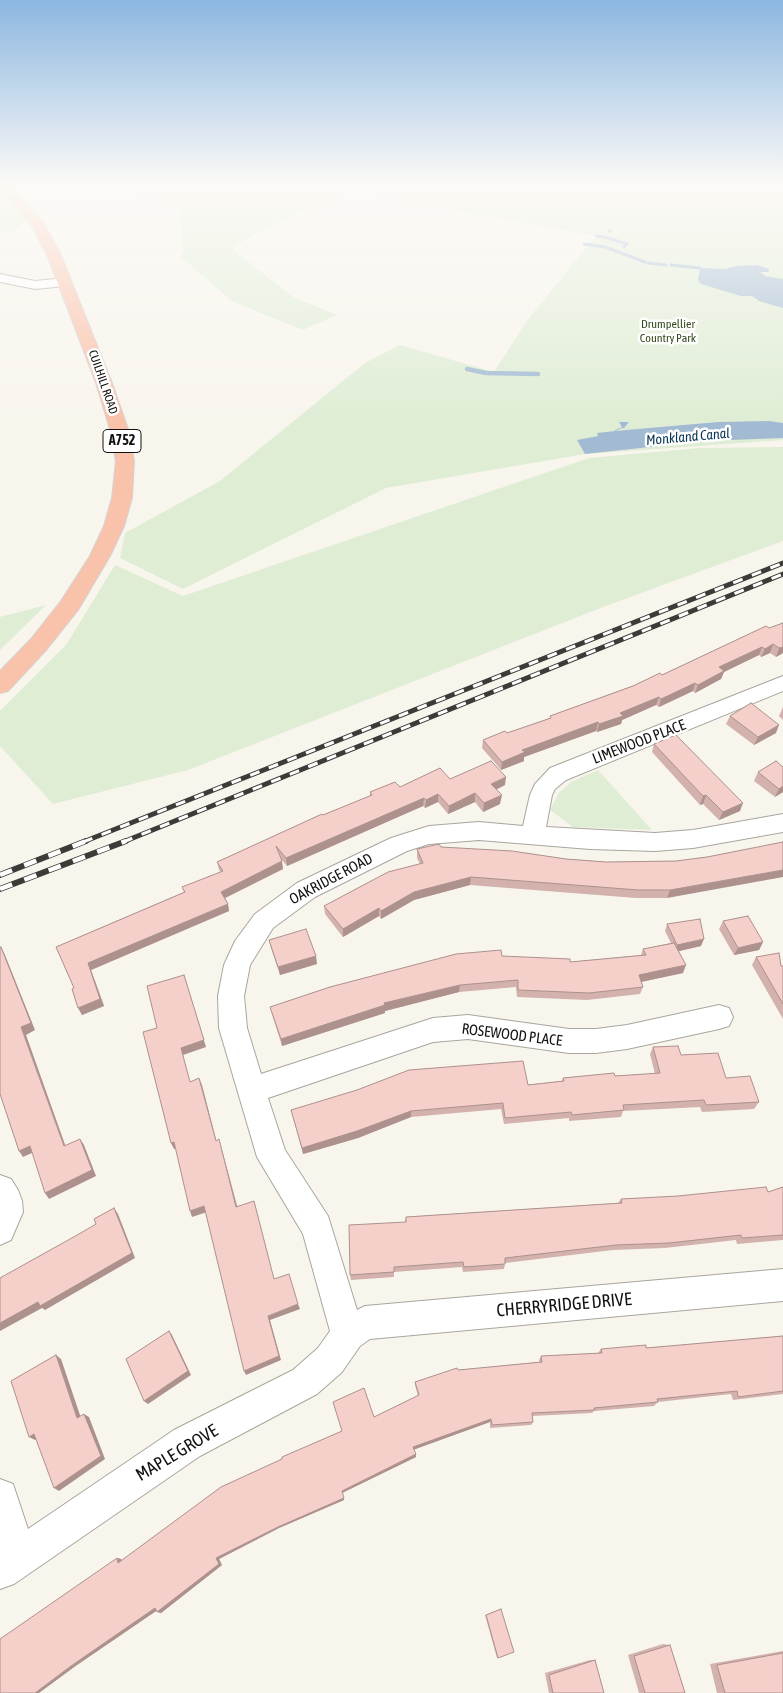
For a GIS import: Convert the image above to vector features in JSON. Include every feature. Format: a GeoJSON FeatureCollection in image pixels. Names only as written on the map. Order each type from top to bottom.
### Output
{"type":"FeatureCollection","features":[{"type":"Feature","properties":{"kind":"main road","name":"CUILHILL ROAD"},"geometry":{"type":"LineString","coordinates":[[0,685],[39,644],[79,592],[100,556],[114,526],[122,498],[125,461],[119,429],[84,327],[57,262]]}},
{"type":"Feature","properties":{"kind":"street"},"geometry":{"type":"LineString","coordinates":[[0,278],[35,285],[65,282]]}},
{"type":"Feature","properties":{"kind":"street","name":"LIMEWOOD PLACE"},"geometry":{"type":"LineString","coordinates":[[533,835],[541,796],[546,784],[558,774],[713,714],[783,683]]}},
{"type":"Feature","properties":{"kind":"street","name":"OAKRIDGE ROAD"},"geometry":{"type":"LineString","coordinates":[[348,1334],[317,1227],[272,1156],[233,1028],[231,1012],[233,980],[249,942],[277,909],[306,890],[399,844],[429,835],[479,831],[590,840],[656,842],[693,838],[783,823]]}},
{"type":"Feature","properties":{"kind":"street","name":"ROSEWOOD PLACE"},"geometry":{"type":"LineString","coordinates":[[252,1090],[433,1030],[468,1027],[569,1042],[596,1041],[627,1037],[719,1017]]}},
{"type":"Feature","properties":{"kind":"street"},"geometry":{"type":"LineString","coordinates":[[0,1190],[7,1202],[7,1212],[0,1229]]}},
{"type":"Feature","properties":{"kind":"street","name":"CHERRYRIDGE DRIVE"},"geometry":{"type":"LineString","coordinates":[[348,1334],[365,1323],[783,1285]]}},
{"type":"Feature","properties":{"kind":"street","name":"MAPLE GROVE"},"geometry":{"type":"LineString","coordinates":[[9,1563],[187,1443],[305,1382],[330,1360],[348,1334]]}},
{"type":"Feature","properties":{"kind":"street"},"geometry":{"type":"LineString","coordinates":[[0,1497],[9,1563]]}},
{"type":"Feature","properties":{"kind":"green space","name":"Drumpellier Country Park"},"geometry":{"type":"Polygon","coordinates":[[[187,262],[248,262],[295,298],[337,315],[303,330],[232,301],[187,262]]]}},
{"type":"Feature","properties":{"kind":"green space","name":"Drumpellier Country Park"},"geometry":{"type":"Polygon","coordinates":[[[575,262],[783,262],[783,440],[585,454],[386,488],[183,589],[120,558],[125,533],[220,481],[365,363],[400,345],[494,372],[528,319],[575,262]]]}},
{"type":"Feature","properties":{"kind":"green space"},"geometry":{"type":"Polygon","coordinates":[[[783,447],[783,541],[603,607],[188,770],[53,804],[0,746],[0,711],[66,645],[115,565],[183,596],[589,458],[699,448],[783,447]]]}},
{"type":"Feature","properties":{"kind":"green space"},"geometry":{"type":"Polygon","coordinates":[[[46,605],[0,650],[0,617],[46,605]]]}},
{"type":"Feature","properties":{"kind":"green space"},"geometry":{"type":"Polygon","coordinates":[[[598,770],[652,830],[573,827],[550,810],[559,793],[571,782],[598,770]]]}},
{"type":"Feature","properties":{"kind":"water"},"geometry":{"type":"Polygon","coordinates":[[[757,265],[769,269],[769,272],[760,272],[765,276],[783,279],[783,308],[759,301],[752,296],[741,296],[701,284],[698,280],[700,268],[725,269],[757,265]]]}},
{"type":"Feature","properties":{"kind":"water","name":"Monkland Canal"},"geometry":{"type":"Polygon","coordinates":[[[769,421],[783,423],[783,438],[705,441],[585,454],[577,440],[598,436],[597,433],[718,422],[769,421]]]}},
{"type":"Feature","properties":{"kind":"water"},"geometry":{"type":"Polygon","coordinates":[[[619,422],[629,422],[624,428],[634,429],[622,428],[615,431],[622,427],[619,422]]]}},
{"type":"Feature","properties":{"kind":"building"},"geometry":{"type":"Polygon","coordinates":[[[783,623],[783,647],[779,648],[773,644],[765,649],[762,647],[719,667],[724,671],[698,685],[695,683],[661,699],[659,697],[620,713],[623,716],[599,724],[598,722],[522,750],[525,752],[502,762],[483,740],[505,731],[507,733],[551,718],[550,716],[633,686],[660,673],[662,675],[766,626],[769,628],[783,623]]]}},
{"type":"Feature","properties":{"kind":"building"},"geometry":{"type":"Polygon","coordinates":[[[751,703],[779,725],[758,737],[730,716],[751,703]]]}},
{"type":"Feature","properties":{"kind":"building"},"geometry":{"type":"Polygon","coordinates":[[[676,735],[743,803],[723,812],[706,795],[703,796],[654,744],[676,735]]]}},
{"type":"Feature","properties":{"kind":"building"},"geometry":{"type":"Polygon","coordinates":[[[491,761],[506,777],[491,784],[502,795],[484,803],[475,793],[449,806],[438,794],[426,800],[424,798],[286,858],[276,846],[282,861],[221,892],[228,904],[88,963],[100,999],[78,1008],[72,989],[74,988],[56,947],[185,892],[182,887],[223,871],[217,862],[322,814],[372,795],[370,792],[395,782],[400,787],[440,768],[450,779],[491,761]]]}},
{"type":"Feature","properties":{"kind":"building"},"geometry":{"type":"Polygon","coordinates":[[[776,761],[783,767],[783,786],[779,789],[758,772],[776,761]]]}},
{"type":"Feature","properties":{"kind":"building"},"geometry":{"type":"Polygon","coordinates":[[[783,842],[783,870],[670,890],[638,890],[471,877],[414,892],[381,911],[379,908],[343,929],[324,906],[388,872],[423,863],[417,849],[439,844],[441,847],[512,851],[566,859],[606,862],[676,861],[783,842]]]}},
{"type":"Feature","properties":{"kind":"building"},"geometry":{"type":"Polygon","coordinates":[[[748,916],[763,942],[738,948],[723,921],[748,916]]]}},
{"type":"Feature","properties":{"kind":"building"},"geometry":{"type":"Polygon","coordinates":[[[700,919],[704,939],[677,945],[667,924],[700,919]]]}},
{"type":"Feature","properties":{"kind":"building"},"geometry":{"type":"Polygon","coordinates":[[[306,929],[316,956],[278,967],[269,940],[306,929]]]}},
{"type":"Feature","properties":{"kind":"building"},"geometry":{"type":"Polygon","coordinates":[[[674,943],[686,965],[639,975],[643,987],[589,993],[518,990],[518,980],[460,985],[384,1003],[385,1005],[281,1039],[270,1007],[330,987],[456,954],[501,950],[502,956],[570,959],[570,962],[646,955],[643,949],[674,943]]]}},
{"type":"Feature","properties":{"kind":"building"},"geometry":{"type":"Polygon","coordinates":[[[0,947],[31,1023],[21,1027],[64,1146],[80,1139],[92,1170],[45,1193],[30,1146],[19,1151],[0,1094],[0,947]]]}},
{"type":"Feature","properties":{"kind":"building"},"geometry":{"type":"Polygon","coordinates":[[[779,953],[781,966],[783,966],[783,1004],[756,957],[779,953]]]}},
{"type":"Feature","properties":{"kind":"building"},"geometry":{"type":"Polygon","coordinates":[[[184,975],[204,1040],[181,1048],[190,1082],[199,1078],[216,1141],[219,1139],[236,1207],[254,1201],[274,1279],[289,1274],[298,1304],[268,1316],[279,1356],[244,1371],[204,1206],[190,1211],[174,1142],[171,1143],[143,1032],[157,1028],[147,986],[184,975]]]}},
{"type":"Feature","properties":{"kind":"building"},"geometry":{"type":"Polygon","coordinates":[[[678,1046],[681,1055],[718,1053],[726,1078],[750,1076],[759,1102],[706,1105],[704,1100],[623,1105],[624,1110],[572,1115],[571,1112],[505,1118],[503,1103],[411,1111],[357,1131],[302,1148],[291,1110],[357,1090],[409,1070],[523,1061],[528,1085],[564,1081],[563,1078],[614,1073],[615,1076],[660,1073],[653,1047],[678,1046]]]}},
{"type":"Feature","properties":{"kind":"building"},"geometry":{"type":"Polygon","coordinates":[[[766,1187],[768,1192],[783,1187],[783,1235],[742,1238],[741,1235],[669,1243],[616,1245],[505,1258],[505,1264],[464,1267],[463,1262],[394,1267],[394,1272],[350,1275],[349,1225],[406,1222],[406,1217],[622,1203],[621,1199],[678,1196],[766,1187]]]}},
{"type":"Feature","properties":{"kind":"building"},"geometry":{"type":"Polygon","coordinates":[[[114,1208],[132,1253],[40,1306],[38,1302],[0,1323],[0,1278],[96,1224],[94,1219],[114,1208]]]}},
{"type":"Feature","properties":{"kind":"building"},"geometry":{"type":"Polygon","coordinates":[[[169,1331],[188,1371],[144,1401],[126,1359],[169,1331]]]}},
{"type":"Feature","properties":{"kind":"building"},"geometry":{"type":"Polygon","coordinates":[[[783,1336],[783,1391],[738,1397],[737,1391],[657,1399],[658,1402],[594,1408],[595,1410],[532,1413],[533,1422],[492,1425],[491,1419],[413,1447],[416,1454],[342,1491],[344,1498],[278,1527],[216,1558],[219,1564],[157,1612],[155,1608],[35,1693],[0,1693],[0,1639],[117,1558],[118,1563],[221,1487],[282,1459],[282,1457],[342,1431],[333,1402],[364,1388],[374,1417],[419,1395],[415,1382],[457,1368],[458,1370],[542,1362],[541,1356],[602,1353],[601,1349],[646,1345],[646,1348],[783,1336]]]}},
{"type":"Feature","properties":{"kind":"building"},"geometry":{"type":"Polygon","coordinates":[[[56,1355],[77,1418],[84,1414],[101,1456],[54,1488],[34,1434],[29,1437],[11,1381],[56,1355]]]}},
{"type":"Feature","properties":{"kind":"building"},"geometry":{"type":"Polygon","coordinates":[[[501,1609],[514,1652],[498,1658],[486,1615],[501,1609]]]}},
{"type":"Feature","properties":{"kind":"building"},"geometry":{"type":"Polygon","coordinates":[[[670,1645],[685,1693],[645,1693],[634,1656],[670,1645]]]}},
{"type":"Feature","properties":{"kind":"building"},"geometry":{"type":"Polygon","coordinates":[[[783,1653],[783,1693],[725,1693],[717,1665],[783,1653]]]}},
{"type":"Feature","properties":{"kind":"building"},"geometry":{"type":"Polygon","coordinates":[[[595,1660],[604,1693],[553,1693],[549,1675],[595,1660]]]}},
{"type":"Feature","properties":{"kind":"waterway"},"geometry":{"type":"LineString","coordinates":[[648,263],[666,265]]}},
{"type":"Feature","properties":{"kind":"waterway"},"geometry":{"type":"LineString","coordinates":[[671,265],[700,268]]}},
{"type":"Feature","properties":{"kind":"waterway"},"geometry":{"type":"LineString","coordinates":[[467,369],[486,373],[538,374]]}},
{"type":"Feature","properties":{"kind":"railway"},"geometry":{"type":"LineString","coordinates":[[83,842],[783,563]]}},
{"type":"Feature","properties":{"kind":"railway"},"geometry":{"type":"LineString","coordinates":[[123,842],[783,574]]}},
{"type":"Feature","properties":{"kind":"railway"},"geometry":{"type":"LineString","coordinates":[[0,875],[86,841]]}},
{"type":"Feature","properties":{"kind":"railway"},"geometry":{"type":"LineString","coordinates":[[0,889],[126,841]]}}]}
